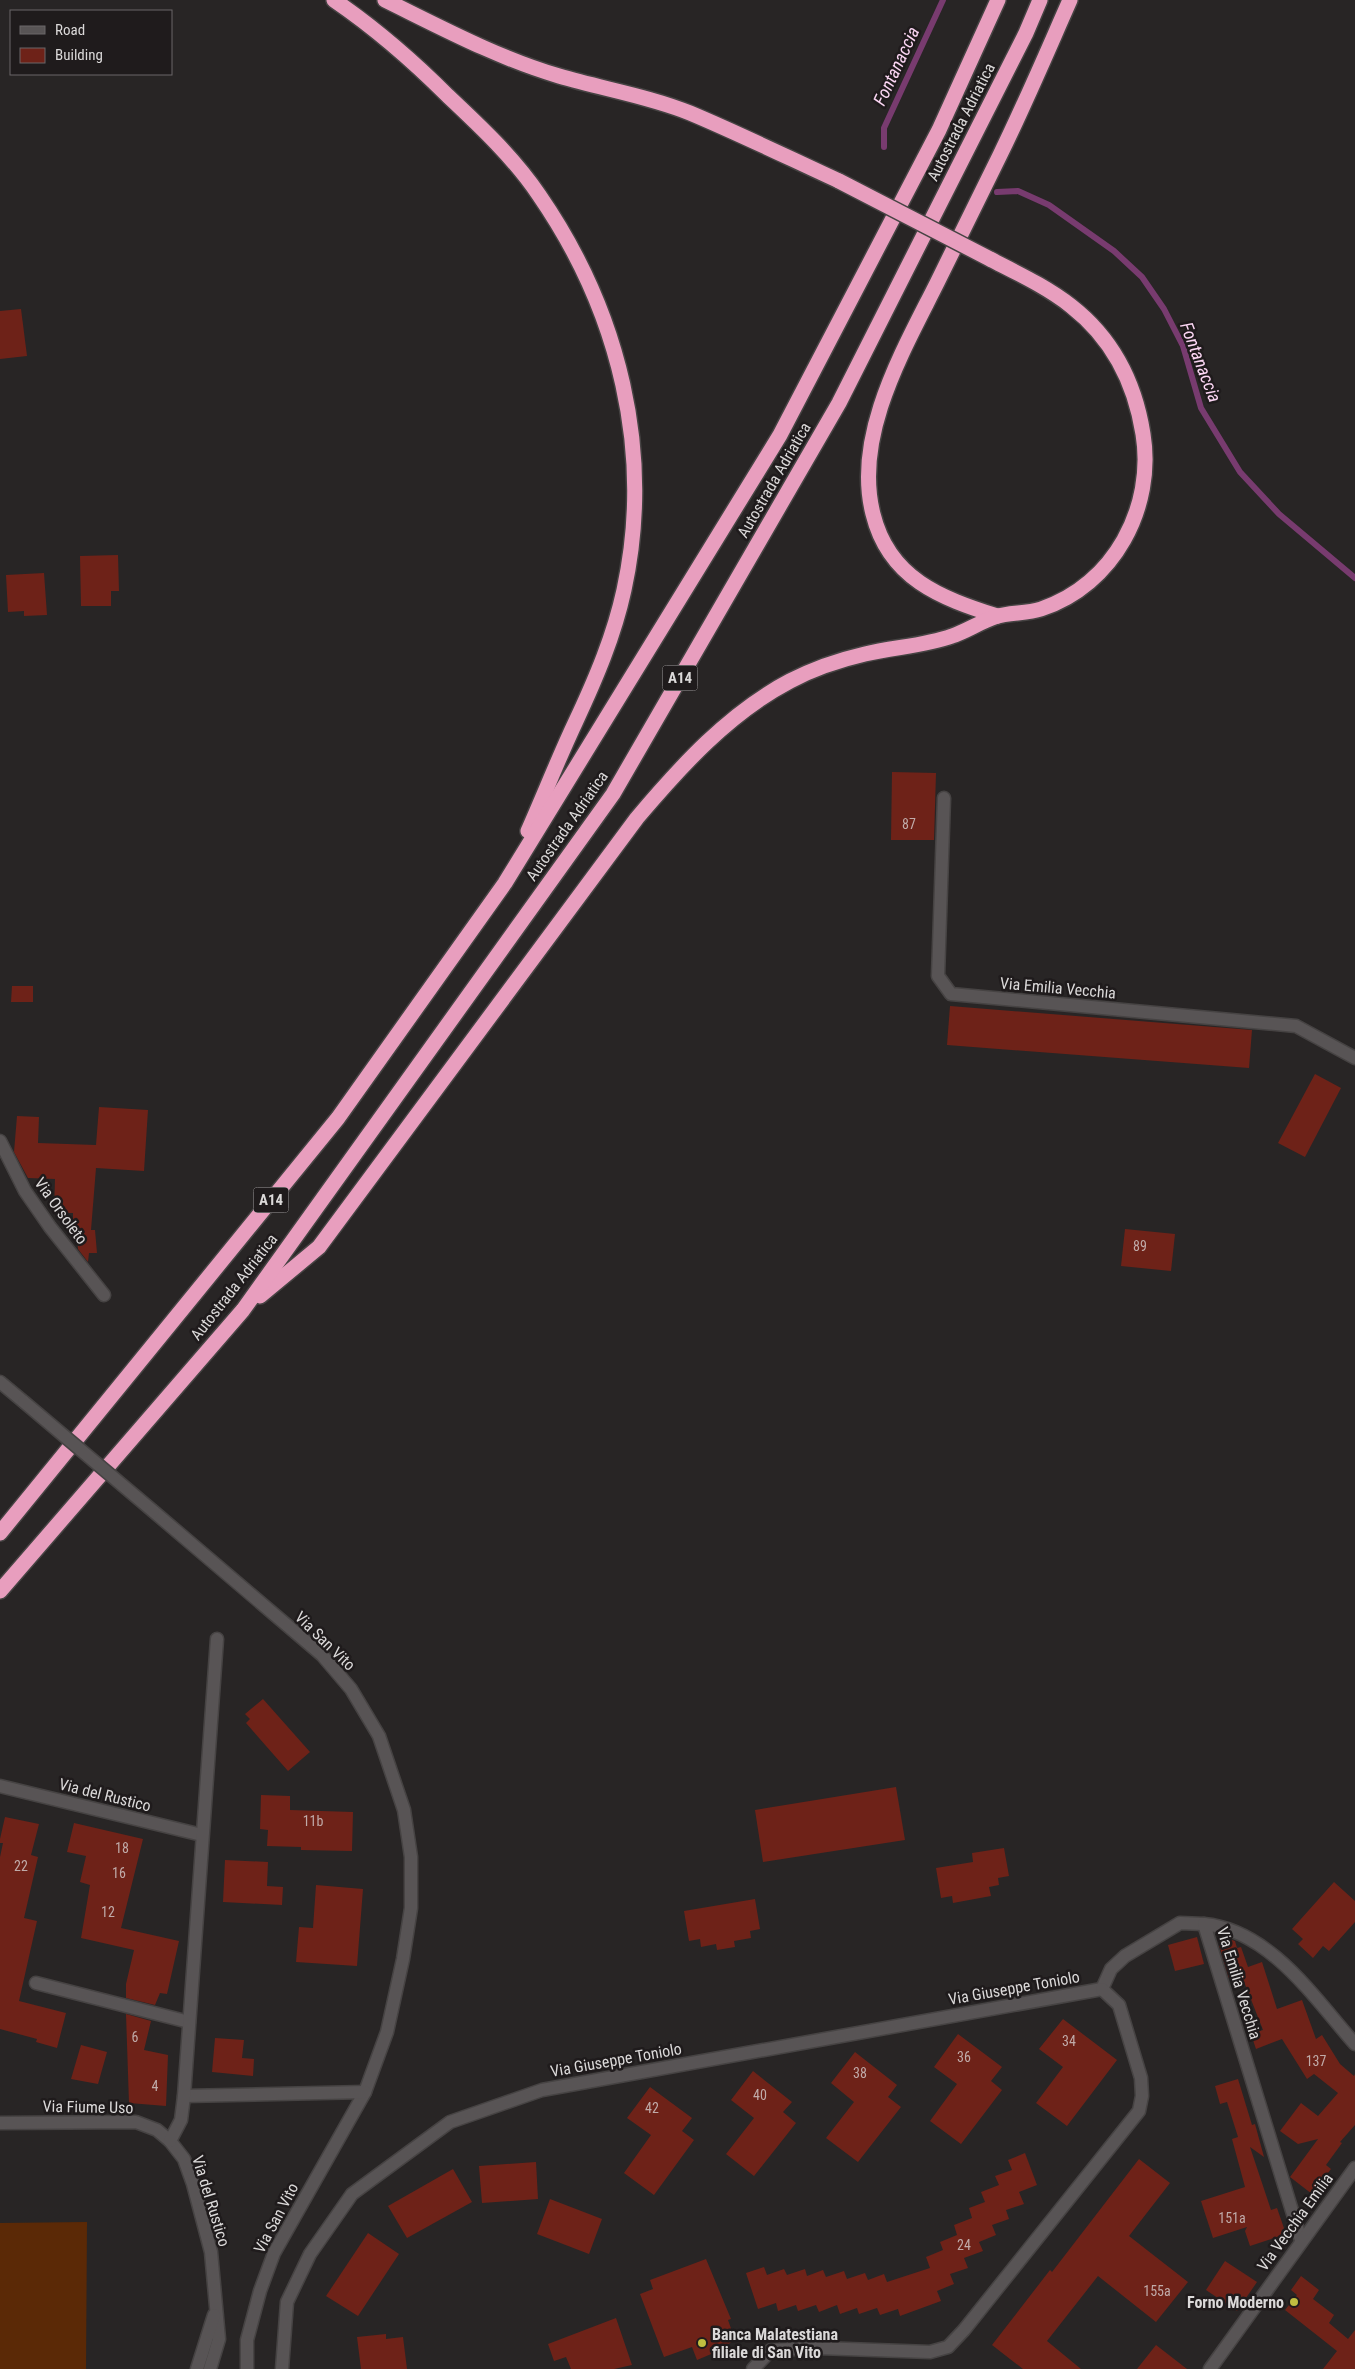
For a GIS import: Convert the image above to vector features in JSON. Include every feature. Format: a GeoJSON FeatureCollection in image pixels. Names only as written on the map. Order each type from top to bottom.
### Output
{"type":"FeatureCollection","features":[{"type":"Feature","properties":{"kind":"highway"},"geometry":{"type":"LineString","coordinates":[[334,0],[357,16],[425,72],[511,159],[539,194],[568,240],[590,286],[611,338],[624,384],[632,430],[635,467],[633,529],[624,589],[613,632],[599,673],[505,883]]}},
{"type":"Feature","properties":{"kind":"highway"},"geometry":{"type":"LineString","coordinates":[[243,1310],[319,1247],[637,818],[674,774],[702,747],[751,705],[806,674],[864,654],[951,637],[997,616],[1041,609],[1063,599],[1092,579],[1112,558],[1126,538],[1143,488],[1146,466],[1145,445],[1135,398],[1128,378],[1104,340],[1070,305],[990,259],[839,181],[690,113],[648,98],[558,76],[523,64],[482,47],[385,0]]}},
{"type":"Feature","properties":{"kind":"highway","name":"Autostrada Adriatica"},"geometry":{"type":"LineString","coordinates":[[0,1533],[338,1118],[505,883],[780,435],[939,130],[998,0]]}},
{"type":"Feature","properties":{"kind":"highway","name":"Autostrada Adriatica"},"geometry":{"type":"LineString","coordinates":[[0,1591],[243,1310],[613,794],[839,403],[1026,33],[1040,0]]}},
{"type":"Feature","properties":{"kind":"highway"},"geometry":{"type":"LineString","coordinates":[[997,616],[933,592],[899,565],[879,532],[873,516],[868,479],[870,457],[874,431],[903,350],[1007,142],[1070,0]]}},
{"type":"Feature","properties":{"kind":"street","name":"Via Emilia Vecchia"},"geometry":{"type":"LineString","coordinates":[[944,798],[938,976],[951,994],[1296,1026],[1355,1058]]}},
{"type":"Feature","properties":{"kind":"street","name":"Via Orsoleto"},"geometry":{"type":"LineString","coordinates":[[0,1141],[25,1191],[50,1227],[104,1294]]}},
{"type":"Feature","properties":{"kind":"street","name":"Via San Vito"},"geometry":{"type":"LineString","coordinates":[[0,1382],[322,1655],[351,1689],[379,1736],[404,1810],[411,1857],[411,1908],[403,1959],[387,2032],[364,2092],[274,2253],[260,2291],[247,2340],[247,2369]]}},
{"type":"Feature","properties":{"kind":"street"},"geometry":{"type":"LineString","coordinates":[[170,2141],[181,2120],[184,2096],[217,1639]]}},
{"type":"Feature","properties":{"kind":"street","name":"Via del Rustico"},"geometry":{"type":"LineString","coordinates":[[0,1786],[202,1835]]}},
{"type":"Feature","properties":{"kind":"street","name":"Via Giuseppe Toniolo"},"geometry":{"type":"LineString","coordinates":[[1102,1989],[1111,1969],[1125,1956],[1180,1923],[1204,1924]]}},
{"type":"Feature","properties":{"kind":"street","name":"Via Emilia Vecchia"},"geometry":{"type":"LineString","coordinates":[[1301,2240],[1204,1924],[1222,1927],[1256,1942],[1290,1971],[1355,2044]]}},
{"type":"Feature","properties":{"kind":"street"},"geometry":{"type":"LineString","coordinates":[[36,1983],[189,2022]]}},
{"type":"Feature","properties":{"kind":"street","name":"Via Giuseppe Toniolo"},"geometry":{"type":"LineString","coordinates":[[282,2369],[287,2302],[310,2254],[352,2194],[450,2122],[542,2090],[1102,1989]]}},
{"type":"Feature","properties":{"kind":"street","name":"Via Giuseppe Toniolo"},"geometry":{"type":"LineString","coordinates":[[754,2369],[771,2350],[820,2348],[930,2352],[948,2348],[1139,2111],[1142,2096],[1140,2078],[1122,2014],[1119,2005],[1102,1989]]}},
{"type":"Feature","properties":{"kind":"street"},"geometry":{"type":"LineString","coordinates":[[184,2096],[364,2092]]}},
{"type":"Feature","properties":{"kind":"street","name":"Via Fiume Uso"},"geometry":{"type":"LineString","coordinates":[[0,2123],[136,2122],[157,2130],[170,2141]]}},
{"type":"Feature","properties":{"kind":"street","name":"Via del Rustico"},"geometry":{"type":"LineString","coordinates":[[170,2141],[184,2159],[196,2194],[211,2252],[219,2338],[210,2369]]}},
{"type":"Feature","properties":{"kind":"street","name":"Via Vecchia Emilia"},"geometry":{"type":"LineString","coordinates":[[1210,2369],[1301,2240],[1355,2168]]}},
{"type":"Feature","properties":{"kind":"street","name":"Via del Rustico"},"geometry":{"type":"LineString","coordinates":[[197,2369],[216,2306]]}},
{"type":"Feature","properties":{"kind":"shaded area"},"geometry":{"type":"Polygon","coordinates":[[[87,2222],[86,2369],[0,2369],[0,2223],[87,2222]]]}},
{"type":"Feature","properties":{"kind":"building"},"geometry":{"type":"Polygon","coordinates":[[[21,309],[27,356],[0,359],[0,311],[21,309]]]}},
{"type":"Feature","properties":{"kind":"building"},"geometry":{"type":"Polygon","coordinates":[[[118,555],[119,591],[111,591],[111,606],[81,606],[80,556],[118,555]]]}},
{"type":"Feature","properties":{"kind":"building"},"geometry":{"type":"Polygon","coordinates":[[[44,573],[47,615],[24,616],[24,611],[8,612],[6,575],[44,573]]]}},
{"type":"Feature","properties":{"kind":"building"},"geometry":{"type":"Polygon","coordinates":[[[892,772],[936,773],[934,840],[891,840],[892,772]]]}},
{"type":"Feature","properties":{"kind":"building"},"geometry":{"type":"Polygon","coordinates":[[[12,986],[33,986],[33,1002],[11,1002],[12,986]]]}},
{"type":"Feature","properties":{"kind":"building"},"geometry":{"type":"Polygon","coordinates":[[[950,1006],[1252,1030],[1249,1068],[947,1045],[950,1006]]]}},
{"type":"Feature","properties":{"kind":"building"},"geometry":{"type":"Polygon","coordinates":[[[1315,1074],[1341,1088],[1305,1157],[1278,1143],[1315,1074]]]}},
{"type":"Feature","properties":{"kind":"building"},"geometry":{"type":"Polygon","coordinates":[[[99,1107],[148,1110],[144,1171],[96,1168],[91,1230],[95,1230],[97,1253],[89,1253],[88,1262],[78,1249],[76,1222],[73,1222],[73,1213],[54,1213],[55,1179],[28,1178],[14,1152],[17,1116],[39,1117],[38,1143],[96,1145],[99,1107]]]}},
{"type":"Feature","properties":{"kind":"building"},"geometry":{"type":"Polygon","coordinates":[[[1125,1229],[1175,1234],[1171,1271],[1121,1266],[1125,1229]]]}},
{"type":"Feature","properties":{"kind":"building"},"geometry":{"type":"Polygon","coordinates":[[[263,1699],[310,1752],[288,1771],[246,1723],[250,1719],[245,1714],[263,1699]]]}},
{"type":"Feature","properties":{"kind":"building"},"geometry":{"type":"Polygon","coordinates":[[[896,1787],[905,1840],[763,1862],[755,1810],[896,1787]]]}},
{"type":"Feature","properties":{"kind":"building"},"geometry":{"type":"Polygon","coordinates":[[[261,1795],[290,1796],[290,1810],[353,1812],[352,1851],[301,1850],[301,1847],[267,1846],[268,1830],[260,1829],[261,1795]]]}},
{"type":"Feature","properties":{"kind":"building"},"geometry":{"type":"Polygon","coordinates":[[[5,1817],[39,1824],[31,1855],[38,1857],[24,1918],[37,1921],[19,2001],[66,2013],[57,2048],[36,2042],[37,2039],[0,2029],[0,1857],[3,1843],[0,1843],[0,1839],[5,1817]]]}},
{"type":"Feature","properties":{"kind":"building"},"geometry":{"type":"Polygon","coordinates":[[[74,1823],[143,1839],[121,1928],[179,1941],[167,1994],[160,1993],[155,2005],[126,1998],[126,1984],[134,1950],[81,1938],[90,1885],[80,1882],[86,1856],[67,1852],[74,1823]]]}},
{"type":"Feature","properties":{"kind":"building"},"geometry":{"type":"Polygon","coordinates":[[[1004,1848],[1009,1876],[998,1878],[999,1885],[989,1887],[991,1896],[953,1903],[952,1896],[941,1898],[936,1868],[973,1862],[972,1853],[1004,1848]]]}},
{"type":"Feature","properties":{"kind":"building"},"geometry":{"type":"Polygon","coordinates":[[[225,1860],[268,1862],[267,1886],[283,1887],[282,1905],[223,1902],[225,1860]]]}},
{"type":"Feature","properties":{"kind":"building"},"geometry":{"type":"Polygon","coordinates":[[[1334,1882],[1355,1901],[1355,1922],[1329,1951],[1323,1946],[1313,1958],[1298,1944],[1303,1939],[1292,1929],[1334,1882]]]}},
{"type":"Feature","properties":{"kind":"building"},"geometry":{"type":"Polygon","coordinates":[[[316,1885],[363,1889],[357,1966],[296,1962],[299,1927],[313,1928],[316,1885]]]}},
{"type":"Feature","properties":{"kind":"building"},"geometry":{"type":"Polygon","coordinates":[[[755,1899],[760,1929],[750,1931],[751,1938],[734,1941],[735,1947],[717,1950],[716,1944],[701,1947],[700,1939],[689,1941],[684,1911],[755,1899]]]}},
{"type":"Feature","properties":{"kind":"building"},"geometry":{"type":"Polygon","coordinates":[[[1197,1937],[1204,1964],[1175,1971],[1168,1945],[1197,1937]]]}},
{"type":"Feature","properties":{"kind":"building"},"geometry":{"type":"Polygon","coordinates":[[[1232,1940],[1235,1941],[1237,1948],[1241,1947],[1248,1967],[1262,1962],[1277,2009],[1302,2000],[1316,2039],[1322,2035],[1340,2064],[1354,2076],[1355,2074],[1355,2125],[1340,2142],[1342,2143],[1326,2165],[1331,2169],[1312,2194],[1290,2177],[1318,2139],[1298,2144],[1280,2131],[1301,2103],[1318,2116],[1338,2093],[1314,2074],[1307,2079],[1282,2039],[1256,2049],[1251,2034],[1263,2030],[1241,1974],[1229,1978],[1219,1945],[1232,1940]]]}},
{"type":"Feature","properties":{"kind":"building"},"geometry":{"type":"Polygon","coordinates":[[[126,2014],[151,2021],[144,2050],[168,2055],[166,2106],[129,2103],[126,2014]]]}},
{"type":"Feature","properties":{"kind":"building"},"geometry":{"type":"Polygon","coordinates":[[[1063,2019],[1117,2060],[1067,2126],[1036,2103],[1063,2067],[1039,2049],[1063,2019]]]}},
{"type":"Feature","properties":{"kind":"building"},"geometry":{"type":"Polygon","coordinates":[[[958,2034],[1002,2067],[991,2081],[1002,2090],[961,2144],[930,2121],[957,2084],[934,2067],[958,2034]]]}},
{"type":"Feature","properties":{"kind":"building"},"geometry":{"type":"Polygon","coordinates":[[[215,2038],[244,2040],[242,2058],[254,2059],[253,2076],[212,2072],[215,2038]]]}},
{"type":"Feature","properties":{"kind":"building"},"geometry":{"type":"Polygon","coordinates":[[[81,2045],[107,2052],[98,2084],[71,2079],[81,2045]]]}},
{"type":"Feature","properties":{"kind":"building"},"geometry":{"type":"Polygon","coordinates":[[[855,2052],[897,2085],[888,2097],[901,2107],[858,2162],[826,2138],[854,2102],[831,2083],[855,2052]]]}},
{"type":"Feature","properties":{"kind":"building"},"geometry":{"type":"Polygon","coordinates":[[[753,2071],[792,2102],[783,2112],[796,2123],[754,2176],[726,2154],[754,2118],[731,2100],[753,2071]]]}},
{"type":"Feature","properties":{"kind":"building"},"geometry":{"type":"Polygon","coordinates":[[[1238,2079],[1252,2125],[1255,2124],[1264,2157],[1250,2147],[1271,2210],[1277,2208],[1286,2234],[1250,2246],[1245,2231],[1247,2227],[1213,2238],[1201,2201],[1245,2187],[1232,2139],[1238,2137],[1227,2102],[1220,2104],[1215,2086],[1238,2079]]]}},
{"type":"Feature","properties":{"kind":"building"},"geometry":{"type":"Polygon","coordinates":[[[650,2087],[692,2118],[682,2131],[694,2140],[654,2195],[624,2173],[651,2135],[627,2118],[650,2087]]]}},
{"type":"Feature","properties":{"kind":"building"},"geometry":{"type":"Polygon","coordinates":[[[1025,2153],[1037,2185],[1019,2192],[1024,2204],[1006,2210],[1009,2219],[992,2225],[996,2235],[979,2242],[983,2251],[964,2258],[968,2268],[950,2274],[954,2284],[937,2291],[941,2301],[900,2316],[898,2309],[880,2315],[877,2308],[859,2314],[857,2308],[840,2314],[837,2305],[819,2312],[816,2305],[798,2311],[796,2305],[778,2311],[776,2303],[758,2309],[746,2273],[764,2267],[767,2275],[784,2269],[787,2275],[805,2269],[807,2276],[823,2270],[826,2277],[844,2271],[847,2279],[865,2273],[868,2280],[884,2274],[887,2282],[930,2268],[926,2257],[943,2250],[940,2242],[957,2235],[954,2225],[972,2218],[969,2208],[985,2202],[981,2192],[999,2185],[995,2176],[1012,2170],[1008,2160],[1025,2153]]]}},
{"type":"Feature","properties":{"kind":"building"},"geometry":{"type":"Polygon","coordinates":[[[1139,2159],[1170,2183],[1129,2236],[1188,2282],[1156,2322],[1098,2276],[1047,2341],[1081,2369],[1023,2369],[992,2345],[1050,2270],[1052,2272],[1139,2159]]]}},
{"type":"Feature","properties":{"kind":"building"},"geometry":{"type":"Polygon","coordinates":[[[536,2162],[538,2199],[482,2203],[479,2166],[536,2162]]]}},
{"type":"Feature","properties":{"kind":"building"},"geometry":{"type":"Polygon","coordinates":[[[453,2169],[472,2202],[407,2238],[388,2206],[453,2169]]]}},
{"type":"Feature","properties":{"kind":"building"},"geometry":{"type":"Polygon","coordinates":[[[550,2199],[602,2219],[589,2254],[537,2234],[550,2199]]]}},
{"type":"Feature","properties":{"kind":"building"},"geometry":{"type":"Polygon","coordinates":[[[368,2233],[399,2254],[358,2316],[326,2296],[368,2233]]]}},
{"type":"Feature","properties":{"kind":"building"},"geometry":{"type":"Polygon","coordinates":[[[706,2259],[731,2319],[728,2320],[734,2337],[733,2341],[716,2352],[697,2360],[692,2347],[664,2357],[640,2294],[653,2289],[650,2280],[706,2259]]]}},
{"type":"Feature","properties":{"kind":"building"},"geometry":{"type":"Polygon","coordinates":[[[1225,2261],[1257,2282],[1237,2311],[1206,2290],[1225,2261]]]}},
{"type":"Feature","properties":{"kind":"building"},"geometry":{"type":"Polygon","coordinates":[[[1301,2276],[1319,2290],[1313,2299],[1334,2315],[1329,2323],[1348,2339],[1355,2330],[1355,2369],[1323,2369],[1337,2351],[1285,2310],[1297,2295],[1291,2290],[1301,2276]]]}},
{"type":"Feature","properties":{"kind":"building"},"geometry":{"type":"Polygon","coordinates":[[[616,2318],[632,2365],[614,2369],[571,2369],[566,2357],[554,2361],[548,2344],[616,2318]]]}},
{"type":"Feature","properties":{"kind":"building"},"geometry":{"type":"Polygon","coordinates":[[[386,2334],[386,2339],[403,2337],[407,2369],[361,2369],[357,2337],[386,2334]]]}},
{"type":"Feature","properties":{"kind":"building"},"geometry":{"type":"Polygon","coordinates":[[[1156,2345],[1187,2369],[1137,2369],[1156,2345]]]}},
{"type":"Feature","properties":{"kind":"waterway","name":"Fontanaccia"},"geometry":{"type":"LineString","coordinates":[[884,147],[884,128],[943,0]]}},
{"type":"Feature","properties":{"kind":"waterway","name":"Fontanaccia"},"geometry":{"type":"LineString","coordinates":[[997,192],[1018,191],[1049,205],[1114,251],[1142,277],[1164,309],[1183,346],[1201,408],[1240,472],[1279,514],[1355,578]]}},
{"type":"Feature","properties":{"kind":"place","name":"Forno Moderno"},"geometry":{"type":"Point","coordinates":[1294,2302]}},
{"type":"Feature","properties":{"kind":"place","name":"Banca Malatestiana filiale di San Vito"},"geometry":{"type":"Point","coordinates":[702,2343]}}]}
